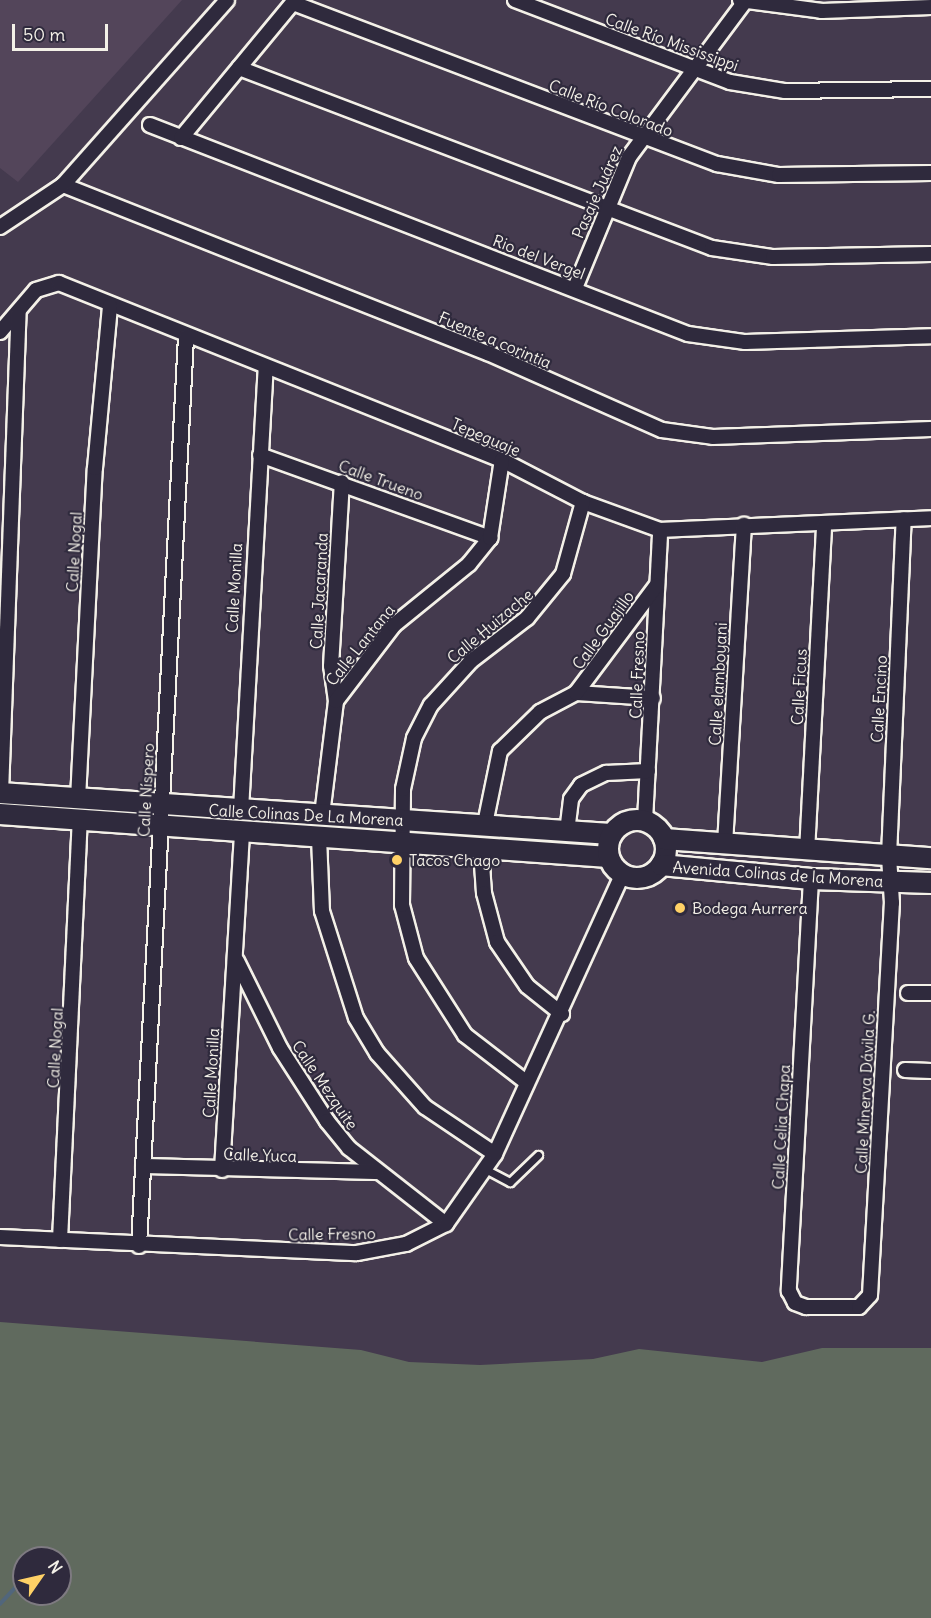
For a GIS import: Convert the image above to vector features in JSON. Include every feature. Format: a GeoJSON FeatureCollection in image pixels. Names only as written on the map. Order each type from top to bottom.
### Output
{"type":"FeatureCollection","features":[{"type":"Feature","properties":{"kind":"street"},"geometry":{"type":"LineString","coordinates":[[3,221],[63,185],[227,0]]}},
{"type":"Feature","properties":{"kind":"street","name":"Calle Río Mississippi"},"geometry":{"type":"LineString","coordinates":[[515,0],[691,69],[785,91],[931,89]]}},
{"type":"Feature","properties":{"kind":"street"},"geometry":{"type":"LineString","coordinates":[[181,138],[294,1]]}},
{"type":"Feature","properties":{"kind":"street","name":"Calle Río Colorado"},"geometry":{"type":"LineString","coordinates":[[294,1],[640,139],[717,164],[779,175],[931,173]]}},
{"type":"Feature","properties":{"kind":"street"},"geometry":{"type":"LineString","coordinates":[[744,1],[822,11],[931,7]]}},
{"type":"Feature","properties":{"kind":"street","name":"Pasaje Juárez"},"geometry":{"type":"LineString","coordinates":[[575,288],[604,211],[640,139],[744,1]]}},
{"type":"Feature","properties":{"kind":"street"},"geometry":{"type":"LineString","coordinates":[[239,68],[604,211],[712,248],[773,257],[931,254]]}},
{"type":"Feature","properties":{"kind":"street","name":"Rio del Vergel"},"geometry":{"type":"LineString","coordinates":[[150,125],[575,288],[659,326],[715,339],[931,336]]}},
{"type":"Feature","properties":{"kind":"street","name":"Fuente a corintia"},"geometry":{"type":"LineString","coordinates":[[63,185],[488,353],[654,428],[713,437],[931,429]]}},
{"type":"Feature","properties":{"kind":"street","name":"Tepeguaje"},"geometry":{"type":"LineString","coordinates":[[19,311],[44,285],[59,283],[110,306],[502,460],[582,502],[660,530],[931,518]]}},
{"type":"Feature","properties":{"kind":"street","name":"Calle Nogal"},"geometry":{"type":"LineString","coordinates":[[78,799],[110,306]]}},
{"type":"Feature","properties":{"kind":"street"},"geometry":{"type":"LineString","coordinates":[[0,332],[19,311]]}},
{"type":"Feature","properties":{"kind":"street"},"geometry":{"type":"LineString","coordinates":[[0,793],[19,311]]}},
{"type":"Feature","properties":{"kind":"street","name":"Calle Níspero"},"geometry":{"type":"LineString","coordinates":[[139,1246],[186,336]]}},
{"type":"Feature","properties":{"kind":"street","name":"Calle Monilla"},"geometry":{"type":"LineString","coordinates":[[241,810],[266,368]]}},
{"type":"Feature","properties":{"kind":"street","name":"Calle Trueno"},"geometry":{"type":"LineString","coordinates":[[260,455],[342,482],[490,538]]}},
{"type":"Feature","properties":{"kind":"street"},"geometry":{"type":"LineString","coordinates":[[490,538],[502,460]]}},
{"type":"Feature","properties":{"kind":"street","name":"Calle Jacaranda"},"geometry":{"type":"LineString","coordinates":[[336,701],[331,666],[342,482]]}},
{"type":"Feature","properties":{"kind":"street","name":"Calle Huizache"},"geometry":{"type":"LineString","coordinates":[[526,1082],[465,1035],[429,984],[402,905],[401,843],[406,765],[431,705],[471,661],[547,599],[574,549],[582,502]]}},
{"type":"Feature","properties":{"kind":"street","name":"Calle Encino"},"geometry":{"type":"LineString","coordinates":[[890,881],[889,856],[904,519]]}},
{"type":"Feature","properties":{"kind":"street","name":"Calle Ficus"},"geometry":{"type":"LineString","coordinates":[[807,852],[824,524]]}},
{"type":"Feature","properties":{"kind":"street","name":"Calle elamboyani"},"geometry":{"type":"LineString","coordinates":[[725,844],[744,525]]}},
{"type":"Feature","properties":{"kind":"street","name":"Calle Fresno"},"geometry":{"type":"LineString","coordinates":[[645,821],[660,530]]}},
{"type":"Feature","properties":{"kind":"street","name":"Calle Lantana"},"geometry":{"type":"LineString","coordinates":[[322,815],[336,701],[394,625],[469,564],[490,538]]}},
{"type":"Feature","properties":{"kind":"street","name":"Calle Guajillo"},"geometry":{"type":"LineString","coordinates":[[485,824],[500,751],[540,712],[576,693],[656,586]]}},
{"type":"Feature","properties":{"kind":"street","name":"Calle Guajillo"},"geometry":{"type":"LineString","coordinates":[[576,693],[653,698]]}},
{"type":"Feature","properties":{"kind":"street"},"geometry":{"type":"LineString","coordinates":[[567,832],[571,799],[581,785],[606,773],[648,771]]}},
{"type":"Feature","properties":{"kind":"street","name":"Calle Colinas De La Morena"},"geometry":{"type":"LineString","coordinates":[[0,793],[162,806],[485,824],[611,834]]}},
{"type":"Feature","properties":{"kind":"street","name":"Calle Colinas De La Morena"},"geometry":{"type":"LineString","coordinates":[[0,814],[161,828],[608,857]]}},
{"type":"Feature","properties":{"kind":"street"},"geometry":{"type":"LineString","coordinates":[[645,821],[664,839],[662,865],[648,877],[622,875],[608,857],[611,834],[622,823],[645,821]]}},
{"type":"Feature","properties":{"kind":"street","name":"Calle Nogal"},"geometry":{"type":"LineString","coordinates":[[60,1240],[80,822]]}},
{"type":"Feature","properties":{"kind":"street","name":"Calle Monilla"},"geometry":{"type":"LineString","coordinates":[[222,1170],[237,961],[242,833]]}},
{"type":"Feature","properties":{"kind":"street"},"geometry":{"type":"LineString","coordinates":[[319,837],[322,911],[356,1018],[377,1053],[424,1107],[495,1154]]}},
{"type":"Feature","properties":{"kind":"street","name":"Avenida Colinas de la Morena"},"geometry":{"type":"LineString","coordinates":[[664,839],[807,852],[931,858]]}},
{"type":"Feature","properties":{"kind":"street"},"geometry":{"type":"LineString","coordinates":[[481,850],[485,901],[497,942],[527,986],[562,1014]]}},
{"type":"Feature","properties":{"kind":"street","name":"Avenida Colinas de la Morena"},"geometry":{"type":"LineString","coordinates":[[662,865],[812,879],[931,883]]}},
{"type":"Feature","properties":{"kind":"street","name":"Calle Fresno"},"geometry":{"type":"LineString","coordinates":[[0,1237],[139,1246],[357,1253],[406,1244],[446,1224],[487,1170],[526,1082],[562,1014],[622,875]]}},
{"type":"Feature","properties":{"kind":"street","name":"Calle Celia Chapa"},"geometry":{"type":"LineString","coordinates":[[812,879],[789,1291],[795,1303],[806,1307],[866,1304]]}},
{"type":"Feature","properties":{"kind":"street","name":"Calle Minerva Dávila G."},"geometry":{"type":"LineString","coordinates":[[866,1304],[890,881]]}},
{"type":"Feature","properties":{"kind":"street","name":"Calle Mezquite"},"geometry":{"type":"LineString","coordinates":[[237,961],[303,1087],[349,1148],[446,1224]]}},
{"type":"Feature","properties":{"kind":"street"},"geometry":{"type":"LineString","coordinates":[[908,993],[931,993]]}},
{"type":"Feature","properties":{"kind":"street"},"geometry":{"type":"LineString","coordinates":[[905,1071],[931,1071]]}},
{"type":"Feature","properties":{"kind":"street","name":"Calle Yuca"},"geometry":{"type":"LineString","coordinates":[[143,1166],[222,1170],[377,1172]]}},
{"type":"Feature","properties":{"kind":"lane"},"geometry":{"type":"LineString","coordinates":[[487,1170],[514,1181],[538,1155]]}},
{"type":"Feature","properties":{"kind":"shaded area"},"geometry":{"type":"Polygon","coordinates":[[[0,0],[182,0],[18,182],[0,168],[0,0]]]}},
{"type":"Feature","properties":{"kind":"green space"},"geometry":{"type":"Polygon","coordinates":[[[0,1322],[361,1350],[409,1362],[480,1365],[593,1359],[639,1349],[762,1362],[822,1348],[931,1348],[931,1618],[0,1618],[0,1322]]]}},
{"type":"Feature","properties":{"kind":"waterway"},"geometry":{"type":"LineString","coordinates":[[0,1604],[12,1591]]}},
{"type":"Feature","properties":{"kind":"place","name":"Tacos Chago"},"geometry":{"type":"Point","coordinates":[397,860]}},
{"type":"Feature","properties":{"kind":"place","name":"Bodega Aurrera"},"geometry":{"type":"Point","coordinates":[680,908]}}]}
